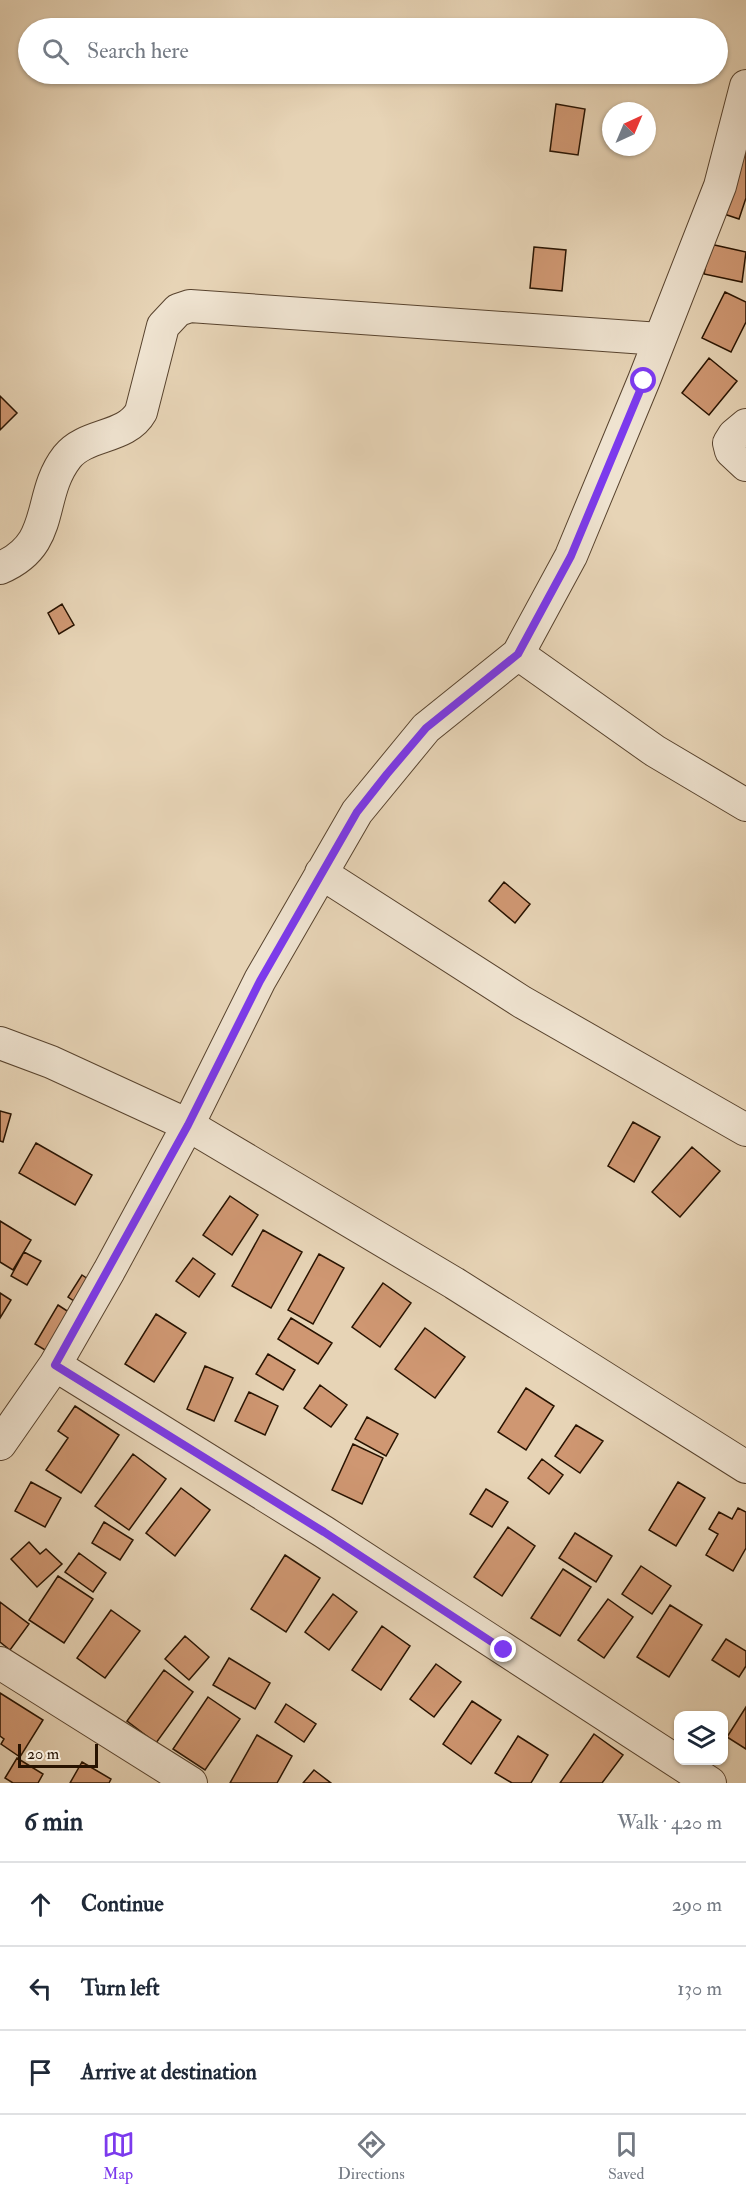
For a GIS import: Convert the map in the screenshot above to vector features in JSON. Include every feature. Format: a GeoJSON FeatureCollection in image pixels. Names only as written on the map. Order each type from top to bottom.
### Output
{"type":"FeatureCollection","features":[{"type":"Feature","properties":{"kind":"street"},"geometry":{"type":"LineString","coordinates":[[0,1444],[9,1411],[55,1365],[188,1125],[260,981],[357,812],[426,728],[518,654],[571,556],[612,460],[720,186],[746,86]]}},
{"type":"Feature","properties":{"kind":"street"},"geometry":{"type":"LineString","coordinates":[[0,568],[14,562],[33,544],[40,531],[58,471],[73,450],[87,442],[117,432],[138,418],[163,326],[178,310],[190,306],[660,339]]}},
{"type":"Feature","properties":{"kind":"street"},"geometry":{"type":"LineString","coordinates":[[746,425],[734,435],[729,443],[731,451],[746,465]]}},
{"type":"Feature","properties":{"kind":"street"},"geometry":{"type":"LineString","coordinates":[[518,654],[655,751],[746,805]]}},
{"type":"Feature","properties":{"kind":"street"},"geometry":{"type":"LineString","coordinates":[[321,873],[522,1002],[746,1130]]}},
{"type":"Feature","properties":{"kind":"street"},"geometry":{"type":"LineString","coordinates":[[0,1043],[51,1062],[188,1125],[454,1283],[746,1467]]}},
{"type":"Feature","properties":{"kind":"street"},"geometry":{"type":"LineString","coordinates":[[55,1365],[324,1532],[710,1783]]}},
{"type":"Feature","properties":{"kind":"street"},"geometry":{"type":"LineString","coordinates":[[0,1663],[190,1783]]}},
{"type":"Feature","properties":{"kind":"building"},"geometry":{"type":"Polygon","coordinates":[[[556,104],[585,109],[578,155],[550,151],[556,104]]]}},
{"type":"Feature","properties":{"kind":"building"},"geometry":{"type":"Polygon","coordinates":[[[746,142],[746,198],[739,219],[721,213],[746,142]]]}},
{"type":"Feature","properties":{"kind":"building"},"geometry":{"type":"Polygon","coordinates":[[[710,244],[746,252],[742,282],[704,274],[710,244]]]}},
{"type":"Feature","properties":{"kind":"building"},"geometry":{"type":"Polygon","coordinates":[[[534,247],[566,250],[562,291],[530,288],[534,247]]]}},
{"type":"Feature","properties":{"kind":"building"},"geometry":{"type":"Polygon","coordinates":[[[725,292],[746,302],[746,322],[731,352],[702,338],[725,292]]]}},
{"type":"Feature","properties":{"kind":"building"},"geometry":{"type":"Polygon","coordinates":[[[709,358],[737,381],[709,415],[682,393],[709,358]]]}},
{"type":"Feature","properties":{"kind":"building"},"geometry":{"type":"Polygon","coordinates":[[[0,396],[17,413],[0,430],[0,396]]]}},
{"type":"Feature","properties":{"kind":"building"},"geometry":{"type":"Polygon","coordinates":[[[62,604],[74,625],[59,634],[48,613],[62,604]]]}},
{"type":"Feature","properties":{"kind":"building"},"geometry":{"type":"Polygon","coordinates":[[[504,882],[530,904],[515,923],[489,901],[504,882]]]}},
{"type":"Feature","properties":{"kind":"building"},"geometry":{"type":"Polygon","coordinates":[[[0,1111],[11,1114],[3,1142],[0,1141],[0,1111]]]}},
{"type":"Feature","properties":{"kind":"building"},"geometry":{"type":"Polygon","coordinates":[[[633,1122],[660,1137],[634,1182],[608,1166],[633,1122]]]}},
{"type":"Feature","properties":{"kind":"building"},"geometry":{"type":"Polygon","coordinates":[[[36,1143],[92,1175],[75,1205],[19,1173],[36,1143]]]}},
{"type":"Feature","properties":{"kind":"building"},"geometry":{"type":"Polygon","coordinates":[[[692,1147],[720,1171],[680,1217],[652,1192],[692,1147]]]}},
{"type":"Feature","properties":{"kind":"building"},"geometry":{"type":"Polygon","coordinates":[[[230,1196],[258,1215],[232,1255],[203,1235],[230,1196]]]}},
{"type":"Feature","properties":{"kind":"building"},"geometry":{"type":"Polygon","coordinates":[[[0,1221],[31,1240],[13,1270],[0,1262],[0,1221]]]}},
{"type":"Feature","properties":{"kind":"building"},"geometry":{"type":"Polygon","coordinates":[[[263,1230],[302,1252],[271,1308],[232,1286],[263,1230]]]}},
{"type":"Feature","properties":{"kind":"building"},"geometry":{"type":"Polygon","coordinates":[[[24,1252],[41,1261],[27,1285],[11,1276],[24,1252]]]}},
{"type":"Feature","properties":{"kind":"building"},"geometry":{"type":"Polygon","coordinates":[[[319,1254],[344,1268],[313,1324],[288,1310],[319,1254]]]}},
{"type":"Feature","properties":{"kind":"building"},"geometry":{"type":"Polygon","coordinates":[[[193,1258],[215,1274],[199,1297],[176,1281],[193,1258]]]}},
{"type":"Feature","properties":{"kind":"building"},"geometry":{"type":"Polygon","coordinates":[[[82,1275],[97,1285],[83,1307],[68,1297],[82,1275]]]}},
{"type":"Feature","properties":{"kind":"building"},"geometry":{"type":"Polygon","coordinates":[[[383,1283],[411,1303],[380,1347],[352,1327],[383,1283]]]}},
{"type":"Feature","properties":{"kind":"building"},"geometry":{"type":"Polygon","coordinates":[[[0,1293],[11,1300],[0,1318],[0,1293]]]}},
{"type":"Feature","properties":{"kind":"building"},"geometry":{"type":"Polygon","coordinates":[[[58,1305],[78,1318],[55,1356],[35,1344],[58,1305]]]}},
{"type":"Feature","properties":{"kind":"building"},"geometry":{"type":"Polygon","coordinates":[[[156,1314],[186,1333],[154,1382],[125,1364],[156,1314]]]}},
{"type":"Feature","properties":{"kind":"building"},"geometry":{"type":"Polygon","coordinates":[[[291,1318],[332,1343],[318,1364],[278,1339],[291,1318]]]}},
{"type":"Feature","properties":{"kind":"building"},"geometry":{"type":"Polygon","coordinates":[[[425,1328],[465,1357],[435,1398],[395,1369],[425,1328]]]}},
{"type":"Feature","properties":{"kind":"building"},"geometry":{"type":"Polygon","coordinates":[[[268,1354],[295,1370],[283,1390],[256,1374],[268,1354]]]}},
{"type":"Feature","properties":{"kind":"building"},"geometry":{"type":"Polygon","coordinates":[[[205,1366],[233,1378],[214,1421],[187,1409],[205,1366]]]}},
{"type":"Feature","properties":{"kind":"building"},"geometry":{"type":"Polygon","coordinates":[[[320,1385],[347,1405],[331,1427],[304,1408],[320,1385]]]}},
{"type":"Feature","properties":{"kind":"building"},"geometry":{"type":"Polygon","coordinates":[[[526,1388],[554,1406],[526,1450],[498,1432],[526,1388]]]}},
{"type":"Feature","properties":{"kind":"building"},"geometry":{"type":"Polygon","coordinates":[[[249,1392],[278,1406],[265,1435],[235,1421],[249,1392]]]}},
{"type":"Feature","properties":{"kind":"building"},"geometry":{"type":"Polygon","coordinates":[[[75,1406],[119,1435],[81,1493],[46,1470],[68,1438],[58,1431],[75,1406]]]}},
{"type":"Feature","properties":{"kind":"building"},"geometry":{"type":"Polygon","coordinates":[[[367,1417],[398,1434],[386,1456],[355,1439],[367,1417]]]}},
{"type":"Feature","properties":{"kind":"building"},"geometry":{"type":"Polygon","coordinates":[[[576,1425],[603,1441],[580,1473],[555,1456],[576,1425]]]}},
{"type":"Feature","properties":{"kind":"building"},"geometry":{"type":"Polygon","coordinates":[[[353,1444],[383,1458],[362,1504],[332,1490],[353,1444]]]}},
{"type":"Feature","properties":{"kind":"building"},"geometry":{"type":"Polygon","coordinates":[[[133,1454],[166,1479],[129,1530],[95,1506],[133,1454]]]}},
{"type":"Feature","properties":{"kind":"building"},"geometry":{"type":"Polygon","coordinates":[[[542,1459],[563,1475],[549,1494],[528,1478],[542,1459]]]}},
{"type":"Feature","properties":{"kind":"building"},"geometry":{"type":"Polygon","coordinates":[[[31,1482],[61,1498],[45,1527],[15,1511],[31,1482]]]}},
{"type":"Feature","properties":{"kind":"building"},"geometry":{"type":"Polygon","coordinates":[[[678,1482],[705,1498],[676,1546],[649,1530],[678,1482]]]}},
{"type":"Feature","properties":{"kind":"building"},"geometry":{"type":"Polygon","coordinates":[[[181,1488],[210,1510],[175,1556],[146,1533],[181,1488]]]}},
{"type":"Feature","properties":{"kind":"building"},"geometry":{"type":"Polygon","coordinates":[[[486,1489],[508,1502],[492,1527],[470,1514],[486,1489]]]}},
{"type":"Feature","properties":{"kind":"building"},"geometry":{"type":"Polygon","coordinates":[[[738,1508],[746,1512],[746,1548],[733,1571],[706,1555],[718,1534],[709,1529],[719,1512],[732,1519],[738,1508]]]}},
{"type":"Feature","properties":{"kind":"building"},"geometry":{"type":"Polygon","coordinates":[[[104,1522],[133,1540],[120,1560],[92,1543],[104,1522]]]}},
{"type":"Feature","properties":{"kind":"building"},"geometry":{"type":"Polygon","coordinates":[[[508,1527],[535,1546],[502,1596],[474,1577],[508,1527]]]}},
{"type":"Feature","properties":{"kind":"building"},"geometry":{"type":"Polygon","coordinates":[[[575,1533],[612,1556],[596,1582],[559,1558],[575,1533]]]}},
{"type":"Feature","properties":{"kind":"building"},"geometry":{"type":"Polygon","coordinates":[[[29,1542],[40,1554],[46,1549],[62,1564],[37,1587],[11,1559],[29,1542]]]}},
{"type":"Feature","properties":{"kind":"building"},"geometry":{"type":"Polygon","coordinates":[[[79,1553],[106,1573],[93,1592],[65,1572],[79,1553]]]}},
{"type":"Feature","properties":{"kind":"building"},"geometry":{"type":"Polygon","coordinates":[[[285,1555],[320,1578],[286,1632],[251,1609],[285,1555]]]}},
{"type":"Feature","properties":{"kind":"building"},"geometry":{"type":"Polygon","coordinates":[[[641,1566],[671,1586],[652,1614],[622,1594],[641,1566]]]}},
{"type":"Feature","properties":{"kind":"building"},"geometry":{"type":"Polygon","coordinates":[[[563,1569],[591,1587],[560,1636],[531,1618],[563,1569]]]}},
{"type":"Feature","properties":{"kind":"building"},"geometry":{"type":"Polygon","coordinates":[[[58,1576],[93,1599],[64,1643],[29,1620],[58,1576]]]}},
{"type":"Feature","properties":{"kind":"building"},"geometry":{"type":"Polygon","coordinates":[[[333,1594],[357,1612],[329,1650],[305,1632],[333,1594]]]}},
{"type":"Feature","properties":{"kind":"building"},"geometry":{"type":"Polygon","coordinates":[[[608,1599],[633,1617],[604,1658],[578,1640],[608,1599]]]}},
{"type":"Feature","properties":{"kind":"building"},"geometry":{"type":"Polygon","coordinates":[[[0,1602],[29,1624],[10,1650],[0,1642],[0,1602]]]}},
{"type":"Feature","properties":{"kind":"building"},"geometry":{"type":"Polygon","coordinates":[[[670,1605],[702,1625],[669,1677],[637,1657],[670,1605]]]}},
{"type":"Feature","properties":{"kind":"building"},"geometry":{"type":"Polygon","coordinates":[[[111,1610],[140,1631],[105,1678],[77,1658],[111,1610]]]}},
{"type":"Feature","properties":{"kind":"building"},"geometry":{"type":"Polygon","coordinates":[[[382,1626],[410,1646],[381,1690],[352,1670],[382,1626]]]}},
{"type":"Feature","properties":{"kind":"building"},"geometry":{"type":"Polygon","coordinates":[[[185,1636],[209,1657],[189,1680],[165,1659],[185,1636]]]}},
{"type":"Feature","properties":{"kind":"building"},"geometry":{"type":"Polygon","coordinates":[[[726,1639],[746,1651],[746,1666],[739,1677],[712,1660],[726,1639]]]}},
{"type":"Feature","properties":{"kind":"building"},"geometry":{"type":"Polygon","coordinates":[[[229,1658],[270,1683],[255,1709],[213,1685],[229,1658]]]}},
{"type":"Feature","properties":{"kind":"building"},"geometry":{"type":"Polygon","coordinates":[[[436,1664],[461,1682],[434,1717],[410,1699],[436,1664]]]}},
{"type":"Feature","properties":{"kind":"building"},"geometry":{"type":"Polygon","coordinates":[[[164,1670],[193,1692],[156,1743],[127,1721],[164,1670]]]}},
{"type":"Feature","properties":{"kind":"building"},"geometry":{"type":"Polygon","coordinates":[[[0,1693],[43,1720],[20,1757],[1,1744],[4,1739],[0,1736],[0,1693]]]}},
{"type":"Feature","properties":{"kind":"building"},"geometry":{"type":"Polygon","coordinates":[[[208,1697],[240,1719],[205,1770],[173,1749],[208,1697]]]}},
{"type":"Feature","properties":{"kind":"building"},"geometry":{"type":"Polygon","coordinates":[[[472,1701],[501,1720],[471,1764],[443,1744],[472,1701]]]}},
{"type":"Feature","properties":{"kind":"building"},"geometry":{"type":"Polygon","coordinates":[[[286,1704],[316,1724],[304,1742],[275,1722],[286,1704]]]}},
{"type":"Feature","properties":{"kind":"building"},"geometry":{"type":"Polygon","coordinates":[[[746,1707],[746,1749],[728,1735],[746,1707]]]}},
{"type":"Feature","properties":{"kind":"building"},"geometry":{"type":"Polygon","coordinates":[[[594,1734],[623,1755],[602,1783],[560,1783],[594,1734]]]}},
{"type":"Feature","properties":{"kind":"building"},"geometry":{"type":"Polygon","coordinates":[[[257,1735],[292,1756],[277,1783],[230,1783],[257,1735]]]}},
{"type":"Feature","properties":{"kind":"building"},"geometry":{"type":"Polygon","coordinates":[[[518,1736],[548,1755],[531,1783],[512,1783],[495,1773],[518,1736]]]}},
{"type":"Feature","properties":{"kind":"building"},"geometry":{"type":"Polygon","coordinates":[[[17,1758],[43,1774],[38,1783],[13,1783],[5,1778],[17,1758]]]}},
{"type":"Feature","properties":{"kind":"building"},"geometry":{"type":"Polygon","coordinates":[[[82,1762],[111,1779],[109,1783],[70,1783],[82,1762]]]}},
{"type":"Feature","properties":{"kind":"building"},"geometry":{"type":"Polygon","coordinates":[[[314,1770],[331,1783],[303,1783],[314,1770]]]}},
{"type":"Feature","properties":{"kind":"route"},"geometry":{"type":"LineString","coordinates":[[504,1650],[324,1532],[55,1365],[188,1125],[260,981],[357,812],[426,728],[518,654],[571,556],[644,381]]}}]}
